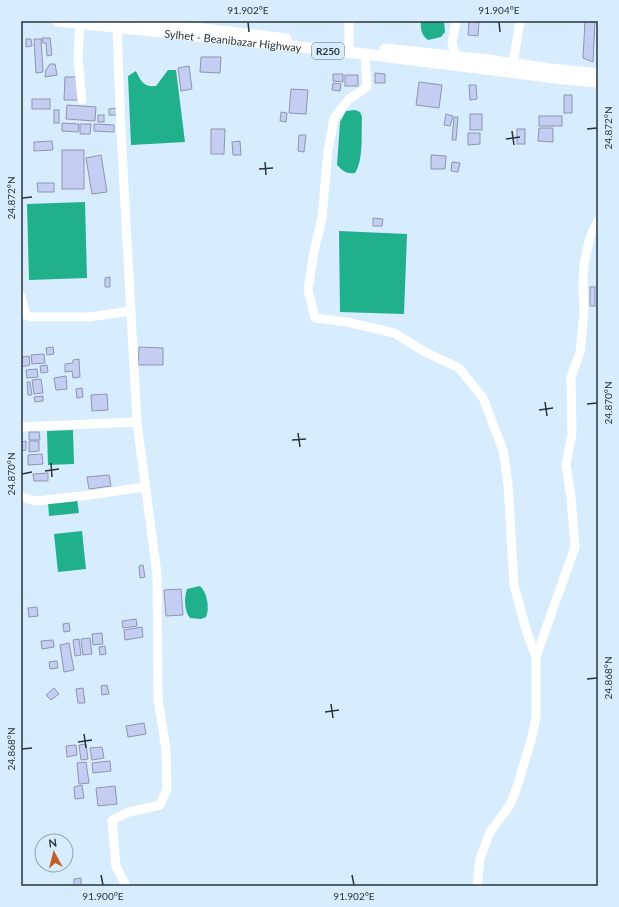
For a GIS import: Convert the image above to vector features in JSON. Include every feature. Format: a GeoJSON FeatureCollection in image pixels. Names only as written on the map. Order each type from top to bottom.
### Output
{"type":"FeatureCollection","features":[{"type":"Feature","properties":{"kind":"main road","name":"Sylhet - Beanibazar Highway"},"geometry":{"type":"LineString","coordinates":[[58,21],[241,42],[365,54],[598,82]]}},
{"type":"Feature","properties":{"kind":"main road","name":"Sylhet - Beanibazar Highway"},"geometry":{"type":"LineString","coordinates":[[136,21],[598,74]]}},
{"type":"Feature","properties":{"kind":"street"},"geometry":{"type":"LineString","coordinates":[[349,21],[349,46]]}},
{"type":"Feature","properties":{"kind":"street"},"geometry":{"type":"LineString","coordinates":[[456,21],[452,43],[456,57]]}},
{"type":"Feature","properties":{"kind":"street"},"geometry":{"type":"LineString","coordinates":[[513,64],[520,21]]}},
{"type":"Feature","properties":{"kind":"street"},"geometry":{"type":"LineString","coordinates":[[80,23],[78,58],[82,100]]}},
{"type":"Feature","properties":{"kind":"street"},"geometry":{"type":"LineString","coordinates":[[117,27],[121,132],[138,422],[157,574],[158,698],[166,750],[167,789],[160,805],[129,812],[112,820],[116,866],[126,886]]}},
{"type":"Feature","properties":{"kind":"street"},"geometry":{"type":"LineString","coordinates":[[365,54],[367,87],[349,99],[334,118],[328,151],[322,218],[314,252],[308,290],[315,318],[347,322],[394,333],[426,352],[459,368],[483,398],[503,450],[508,484],[514,585],[527,633],[536,657]]}},
{"type":"Feature","properties":{"kind":"street"},"geometry":{"type":"LineString","coordinates":[[477,886],[480,859],[490,832],[510,805],[518,784],[532,736],[536,716],[536,657],[575,546],[571,497],[566,465],[572,433],[571,376],[580,353],[584,311],[584,264],[590,236],[598,221]]}},
{"type":"Feature","properties":{"kind":"street"},"geometry":{"type":"LineString","coordinates":[[21,296],[26,315],[31,317],[89,317],[131,312]]}},
{"type":"Feature","properties":{"kind":"street"},"geometry":{"type":"LineString","coordinates":[[21,427],[138,422]]}},
{"type":"Feature","properties":{"kind":"street"},"geometry":{"type":"LineString","coordinates":[[21,496],[36,501],[145,487]]}},
{"type":"Feature","properties":{"kind":"shaded area"},"geometry":{"type":"Polygon","coordinates":[[[421,21],[444,21],[445,32],[441,37],[428,40],[422,32],[421,21]]]}},
{"type":"Feature","properties":{"kind":"shaded area"},"geometry":{"type":"Polygon","coordinates":[[[168,70],[176,70],[185,142],[131,145],[128,76],[136,71],[143,83],[149,86],[156,86],[168,70]]]}},
{"type":"Feature","properties":{"kind":"shaded area"},"geometry":{"type":"Polygon","coordinates":[[[355,110],[360,112],[362,117],[362,146],[358,167],[355,173],[349,173],[337,165],[340,122],[346,111],[355,110]]]}},
{"type":"Feature","properties":{"kind":"shaded area"},"geometry":{"type":"Polygon","coordinates":[[[85,202],[87,278],[29,280],[27,204],[85,202]]]}},
{"type":"Feature","properties":{"kind":"shaded area"},"geometry":{"type":"Polygon","coordinates":[[[339,231],[407,234],[404,314],[340,312],[339,231]]]}},
{"type":"Feature","properties":{"kind":"shaded area"},"geometry":{"type":"Polygon","coordinates":[[[73,430],[74,464],[48,465],[47,431],[73,430]]]}},
{"type":"Feature","properties":{"kind":"shaded area"},"geometry":{"type":"Polygon","coordinates":[[[77,499],[79,513],[49,516],[48,503],[77,499]]]}},
{"type":"Feature","properties":{"kind":"shaded area"},"geometry":{"type":"Polygon","coordinates":[[[82,531],[86,569],[58,572],[54,534],[82,531]]]}},
{"type":"Feature","properties":{"kind":"shaded area"},"geometry":{"type":"Polygon","coordinates":[[[200,586],[206,596],[208,605],[206,617],[201,619],[190,618],[185,604],[187,589],[200,586]]]}},
{"type":"Feature","properties":{"kind":"building"},"geometry":{"type":"Polygon","coordinates":[[[469,21],[479,22],[478,36],[468,35],[469,21]]]}},
{"type":"Feature","properties":{"kind":"building"},"geometry":{"type":"Polygon","coordinates":[[[585,21],[595,21],[593,62],[583,58],[585,21]]]}},
{"type":"Feature","properties":{"kind":"building"},"geometry":{"type":"Polygon","coordinates":[[[42,38],[50,38],[52,55],[47,56],[46,43],[43,43],[42,38]]]}},
{"type":"Feature","properties":{"kind":"building"},"geometry":{"type":"Polygon","coordinates":[[[26,39],[31,39],[32,46],[26,47],[26,39]]]}},
{"type":"Feature","properties":{"kind":"building"},"geometry":{"type":"Polygon","coordinates":[[[34,39],[41,39],[43,72],[36,73],[34,39]]]}},
{"type":"Feature","properties":{"kind":"building"},"geometry":{"type":"Polygon","coordinates":[[[201,57],[221,57],[220,73],[200,72],[201,57]]]}},
{"type":"Feature","properties":{"kind":"building"},"geometry":{"type":"Polygon","coordinates":[[[50,64],[55,64],[57,75],[45,77],[46,70],[50,64]]]}},
{"type":"Feature","properties":{"kind":"building"},"geometry":{"type":"Polygon","coordinates":[[[189,66],[192,89],[181,91],[178,68],[189,66]]]}},
{"type":"Feature","properties":{"kind":"building"},"geometry":{"type":"Polygon","coordinates":[[[375,73],[385,74],[385,83],[375,83],[375,73]]]}},
{"type":"Feature","properties":{"kind":"building"},"geometry":{"type":"Polygon","coordinates":[[[333,74],[343,74],[343,82],[333,81],[333,74]]]}},
{"type":"Feature","properties":{"kind":"building"},"geometry":{"type":"Polygon","coordinates":[[[345,75],[358,75],[358,86],[345,86],[345,75]]]}},
{"type":"Feature","properties":{"kind":"building"},"geometry":{"type":"Polygon","coordinates":[[[65,77],[78,77],[78,100],[64,100],[65,77]]]}},
{"type":"Feature","properties":{"kind":"building"},"geometry":{"type":"Polygon","coordinates":[[[419,82],[442,85],[439,108],[416,105],[419,82]]]}},
{"type":"Feature","properties":{"kind":"building"},"geometry":{"type":"Polygon","coordinates":[[[333,83],[341,84],[340,91],[332,90],[333,83]]]}},
{"type":"Feature","properties":{"kind":"building"},"geometry":{"type":"Polygon","coordinates":[[[469,85],[476,85],[477,99],[470,100],[469,85]]]}},
{"type":"Feature","properties":{"kind":"building"},"geometry":{"type":"Polygon","coordinates":[[[291,89],[308,90],[306,114],[289,113],[291,89]]]}},
{"type":"Feature","properties":{"kind":"building"},"geometry":{"type":"Polygon","coordinates":[[[564,95],[572,95],[572,113],[564,113],[564,95]]]}},
{"type":"Feature","properties":{"kind":"building"},"geometry":{"type":"Polygon","coordinates":[[[32,99],[50,99],[50,109],[32,109],[32,99]]]}},
{"type":"Feature","properties":{"kind":"building"},"geometry":{"type":"Polygon","coordinates":[[[67,105],[96,107],[95,121],[66,119],[67,105]]]}},
{"type":"Feature","properties":{"kind":"building"},"geometry":{"type":"Polygon","coordinates":[[[118,108],[118,115],[109,115],[109,109],[118,108]]]}},
{"type":"Feature","properties":{"kind":"building"},"geometry":{"type":"Polygon","coordinates":[[[54,110],[59,110],[59,123],[54,123],[54,110]]]}},
{"type":"Feature","properties":{"kind":"building"},"geometry":{"type":"Polygon","coordinates":[[[281,112],[287,113],[286,122],[280,121],[281,112]]]}},
{"type":"Feature","properties":{"kind":"building"},"geometry":{"type":"Polygon","coordinates":[[[446,114],[453,116],[450,126],[444,125],[446,114]]]}},
{"type":"Feature","properties":{"kind":"building"},"geometry":{"type":"Polygon","coordinates":[[[470,114],[482,114],[482,130],[470,130],[470,114]]]}},
{"type":"Feature","properties":{"kind":"building"},"geometry":{"type":"Polygon","coordinates":[[[98,115],[104,115],[104,122],[98,122],[98,115]]]}},
{"type":"Feature","properties":{"kind":"building"},"geometry":{"type":"Polygon","coordinates":[[[539,116],[562,116],[562,126],[539,126],[539,116]]]}},
{"type":"Feature","properties":{"kind":"building"},"geometry":{"type":"Polygon","coordinates":[[[454,117],[458,117],[456,140],[452,140],[454,117]]]}},
{"type":"Feature","properties":{"kind":"building"},"geometry":{"type":"Polygon","coordinates":[[[62,123],[79,124],[78,132],[62,131],[62,123]]]}},
{"type":"Feature","properties":{"kind":"building"},"geometry":{"type":"Polygon","coordinates":[[[80,124],[91,124],[90,134],[80,134],[80,124]]]}},
{"type":"Feature","properties":{"kind":"building"},"geometry":{"type":"Polygon","coordinates":[[[94,124],[114,125],[114,132],[94,131],[94,124]]]}},
{"type":"Feature","properties":{"kind":"building"},"geometry":{"type":"Polygon","coordinates":[[[539,128],[553,128],[553,142],[538,141],[539,128]]]}},
{"type":"Feature","properties":{"kind":"building"},"geometry":{"type":"Polygon","coordinates":[[[211,129],[225,129],[224,154],[211,154],[211,129]]]}},
{"type":"Feature","properties":{"kind":"building"},"geometry":{"type":"Polygon","coordinates":[[[517,129],[525,129],[525,144],[517,144],[517,129]]]}},
{"type":"Feature","properties":{"kind":"building"},"geometry":{"type":"Polygon","coordinates":[[[468,133],[480,133],[480,144],[468,145],[468,133]]]}},
{"type":"Feature","properties":{"kind":"building"},"geometry":{"type":"Polygon","coordinates":[[[299,135],[306,135],[304,152],[298,151],[299,135]]]}},
{"type":"Feature","properties":{"kind":"building"},"geometry":{"type":"Polygon","coordinates":[[[52,141],[53,150],[34,151],[34,142],[52,141]]]}},
{"type":"Feature","properties":{"kind":"building"},"geometry":{"type":"Polygon","coordinates":[[[240,141],[241,155],[233,155],[232,142],[240,141]]]}},
{"type":"Feature","properties":{"kind":"building"},"geometry":{"type":"Polygon","coordinates":[[[62,150],[84,150],[84,189],[62,189],[62,150]]]}},
{"type":"Feature","properties":{"kind":"building"},"geometry":{"type":"Polygon","coordinates":[[[101,155],[107,192],[92,194],[86,158],[101,155]]]}},
{"type":"Feature","properties":{"kind":"building"},"geometry":{"type":"Polygon","coordinates":[[[431,155],[446,156],[445,169],[431,169],[431,155]]]}},
{"type":"Feature","properties":{"kind":"building"},"geometry":{"type":"Polygon","coordinates":[[[452,162],[460,163],[458,172],[451,171],[452,162]]]}},
{"type":"Feature","properties":{"kind":"building"},"geometry":{"type":"Polygon","coordinates":[[[37,183],[54,183],[54,192],[38,192],[37,183]]]}},
{"type":"Feature","properties":{"kind":"building"},"geometry":{"type":"Polygon","coordinates":[[[373,218],[383,219],[382,226],[373,226],[373,218]]]}},
{"type":"Feature","properties":{"kind":"building"},"geometry":{"type":"Polygon","coordinates":[[[110,277],[110,287],[105,287],[105,278],[110,277]]]}},
{"type":"Feature","properties":{"kind":"building"},"geometry":{"type":"Polygon","coordinates":[[[590,287],[595,287],[595,306],[590,306],[590,287]]]}},
{"type":"Feature","properties":{"kind":"building"},"geometry":{"type":"Polygon","coordinates":[[[53,347],[54,354],[47,355],[46,348],[53,347]]]}},
{"type":"Feature","properties":{"kind":"building"},"geometry":{"type":"Polygon","coordinates":[[[139,347],[163,348],[163,365],[138,365],[139,347]]]}},
{"type":"Feature","properties":{"kind":"building"},"geometry":{"type":"Polygon","coordinates":[[[44,354],[45,363],[32,364],[31,355],[44,354]]]}},
{"type":"Feature","properties":{"kind":"building"},"geometry":{"type":"Polygon","coordinates":[[[29,356],[30,365],[21,367],[21,357],[29,356]]]}},
{"type":"Feature","properties":{"kind":"building"},"geometry":{"type":"Polygon","coordinates":[[[79,359],[80,377],[73,378],[72,371],[65,372],[65,364],[73,363],[73,360],[79,359]]]}},
{"type":"Feature","properties":{"kind":"building"},"geometry":{"type":"Polygon","coordinates":[[[47,365],[48,372],[41,373],[40,366],[47,365]]]}},
{"type":"Feature","properties":{"kind":"building"},"geometry":{"type":"Polygon","coordinates":[[[37,369],[38,377],[27,378],[26,370],[37,369]]]}},
{"type":"Feature","properties":{"kind":"building"},"geometry":{"type":"Polygon","coordinates":[[[66,376],[67,389],[56,390],[54,378],[66,376]]]}},
{"type":"Feature","properties":{"kind":"building"},"geometry":{"type":"Polygon","coordinates":[[[41,379],[43,393],[34,394],[32,380],[41,379]]]}},
{"type":"Feature","properties":{"kind":"building"},"geometry":{"type":"Polygon","coordinates":[[[27,382],[30,382],[32,395],[28,395],[27,382]]]}},
{"type":"Feature","properties":{"kind":"building"},"geometry":{"type":"Polygon","coordinates":[[[82,388],[83,397],[77,398],[76,389],[82,388]]]}},
{"type":"Feature","properties":{"kind":"building"},"geometry":{"type":"Polygon","coordinates":[[[107,394],[108,410],[92,411],[91,395],[107,394]]]}},
{"type":"Feature","properties":{"kind":"building"},"geometry":{"type":"Polygon","coordinates":[[[43,396],[43,401],[35,402],[34,397],[43,396]]]}},
{"type":"Feature","properties":{"kind":"building"},"geometry":{"type":"Polygon","coordinates":[[[29,432],[39,432],[40,440],[29,440],[29,432]]]}},
{"type":"Feature","properties":{"kind":"building"},"geometry":{"type":"Polygon","coordinates":[[[26,441],[26,450],[21,451],[21,442],[26,441]]]}},
{"type":"Feature","properties":{"kind":"building"},"geometry":{"type":"Polygon","coordinates":[[[29,441],[39,441],[39,451],[29,452],[29,441]]]}},
{"type":"Feature","properties":{"kind":"building"},"geometry":{"type":"Polygon","coordinates":[[[42,454],[43,464],[28,465],[28,455],[42,454]]]}},
{"type":"Feature","properties":{"kind":"building"},"geometry":{"type":"Polygon","coordinates":[[[48,473],[48,481],[34,481],[33,474],[48,473]]]}},
{"type":"Feature","properties":{"kind":"building"},"geometry":{"type":"Polygon","coordinates":[[[109,475],[111,486],[89,489],[87,477],[109,475]]]}},
{"type":"Feature","properties":{"kind":"building"},"geometry":{"type":"Polygon","coordinates":[[[143,565],[145,577],[140,578],[139,566],[143,565]]]}},
{"type":"Feature","properties":{"kind":"building"},"geometry":{"type":"Polygon","coordinates":[[[181,589],[183,615],[166,616],[164,590],[181,589]]]}},
{"type":"Feature","properties":{"kind":"building"},"geometry":{"type":"Polygon","coordinates":[[[37,607],[38,616],[29,617],[28,608],[37,607]]]}},
{"type":"Feature","properties":{"kind":"building"},"geometry":{"type":"Polygon","coordinates":[[[136,619],[137,626],[123,628],[122,621],[136,619]]]}},
{"type":"Feature","properties":{"kind":"building"},"geometry":{"type":"Polygon","coordinates":[[[69,623],[70,631],[64,632],[63,624],[69,623]]]}},
{"type":"Feature","properties":{"kind":"building"},"geometry":{"type":"Polygon","coordinates":[[[142,627],[143,637],[125,640],[124,630],[142,627]]]}},
{"type":"Feature","properties":{"kind":"building"},"geometry":{"type":"Polygon","coordinates":[[[102,633],[103,644],[93,645],[92,634],[102,633]]]}},
{"type":"Feature","properties":{"kind":"building"},"geometry":{"type":"Polygon","coordinates":[[[90,638],[92,654],[83,655],[81,639],[90,638]]]}},
{"type":"Feature","properties":{"kind":"building"},"geometry":{"type":"Polygon","coordinates":[[[79,639],[81,655],[75,656],[73,640],[79,639]]]}},
{"type":"Feature","properties":{"kind":"building"},"geometry":{"type":"Polygon","coordinates":[[[53,640],[54,647],[42,649],[41,641],[53,640]]]}},
{"type":"Feature","properties":{"kind":"building"},"geometry":{"type":"Polygon","coordinates":[[[69,643],[74,670],[64,672],[60,645],[69,643]]]}},
{"type":"Feature","properties":{"kind":"building"},"geometry":{"type":"Polygon","coordinates":[[[105,646],[106,654],[100,655],[99,647],[105,646]]]}},
{"type":"Feature","properties":{"kind":"building"},"geometry":{"type":"Polygon","coordinates":[[[57,661],[58,668],[50,669],[49,662],[57,661]]]}},
{"type":"Feature","properties":{"kind":"building"},"geometry":{"type":"Polygon","coordinates":[[[107,685],[109,694],[102,695],[101,686],[107,685]]]}},
{"type":"Feature","properties":{"kind":"building"},"geometry":{"type":"Polygon","coordinates":[[[54,688],[59,694],[51,700],[46,695],[54,688]]]}},
{"type":"Feature","properties":{"kind":"building"},"geometry":{"type":"Polygon","coordinates":[[[83,688],[85,703],[78,703],[76,689],[83,688]]]}},
{"type":"Feature","properties":{"kind":"building"},"geometry":{"type":"Polygon","coordinates":[[[144,723],[146,734],[128,737],[126,726],[144,723]]]}},
{"type":"Feature","properties":{"kind":"building"},"geometry":{"type":"Polygon","coordinates":[[[86,744],[88,759],[81,760],[79,745],[86,744]]]}},
{"type":"Feature","properties":{"kind":"building"},"geometry":{"type":"Polygon","coordinates":[[[76,745],[77,755],[67,757],[66,746],[76,745]]]}},
{"type":"Feature","properties":{"kind":"building"},"geometry":{"type":"Polygon","coordinates":[[[102,747],[104,758],[92,760],[90,748],[102,747]]]}},
{"type":"Feature","properties":{"kind":"building"},"geometry":{"type":"Polygon","coordinates":[[[110,761],[111,771],[93,773],[92,763],[110,761]]]}},
{"type":"Feature","properties":{"kind":"building"},"geometry":{"type":"Polygon","coordinates":[[[86,762],[89,783],[79,784],[77,763],[86,762]]]}},
{"type":"Feature","properties":{"kind":"building"},"geometry":{"type":"Polygon","coordinates":[[[82,785],[84,798],[75,799],[74,787],[82,785]]]}},
{"type":"Feature","properties":{"kind":"building"},"geometry":{"type":"Polygon","coordinates":[[[115,786],[117,804],[98,806],[96,788],[115,786]]]}},
{"type":"Feature","properties":{"kind":"building"},"geometry":{"type":"Polygon","coordinates":[[[81,878],[81,886],[74,886],[74,879],[81,878]]]}}]}
